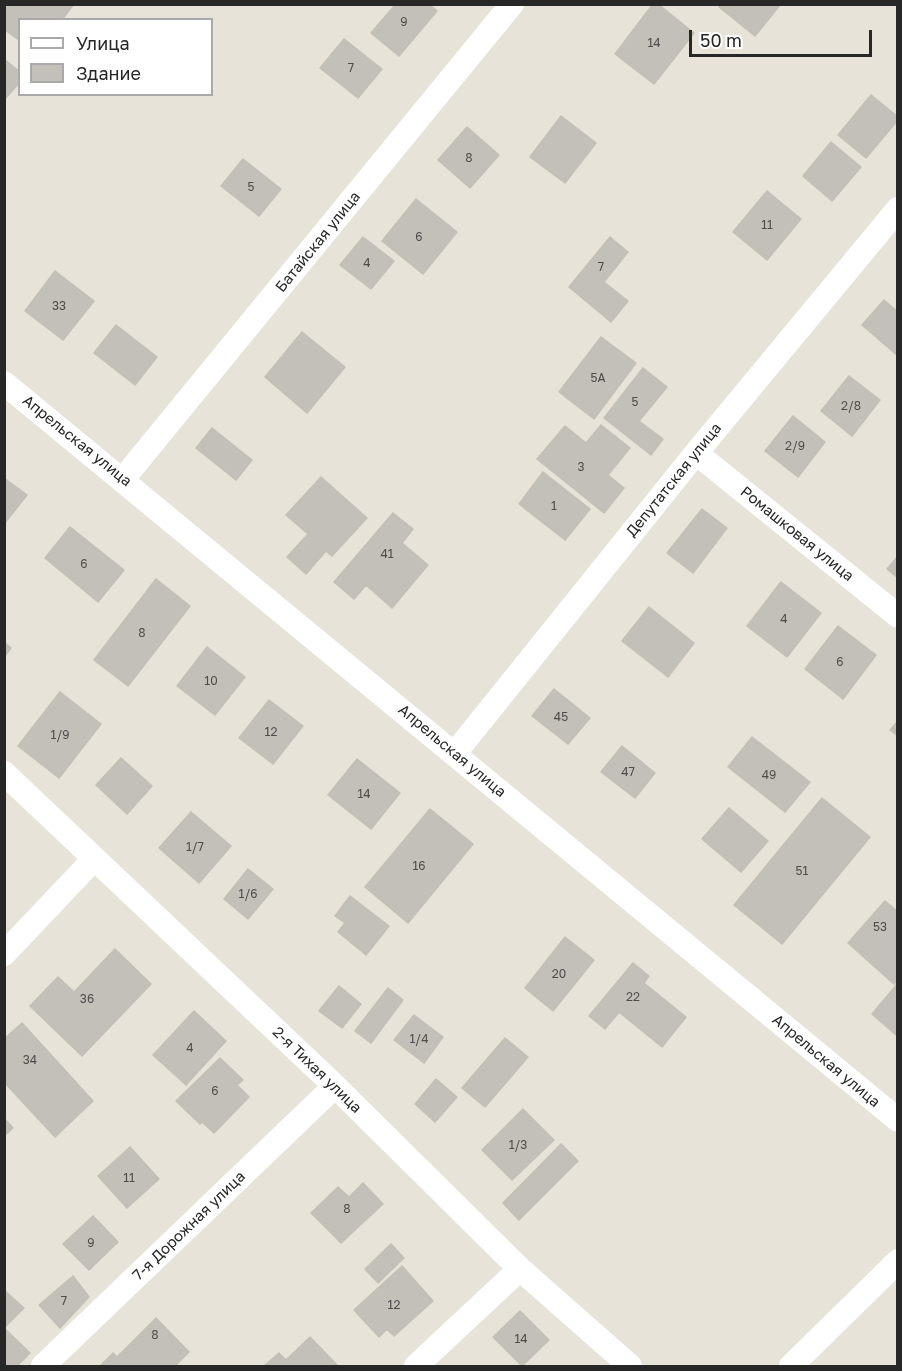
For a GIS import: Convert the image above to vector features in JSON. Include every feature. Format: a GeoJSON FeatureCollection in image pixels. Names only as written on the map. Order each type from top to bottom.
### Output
{"type":"FeatureCollection","features":[{"type":"Feature","properties":{"kind":"street","name":"Батайская улица"},"geometry":{"type":"LineString","coordinates":[[123,479],[512,4]]}},
{"type":"Feature","properties":{"kind":"street","name":"Депутатская улица"},"geometry":{"type":"LineString","coordinates":[[455,753],[696,453],[897,209]]}},
{"type":"Feature","properties":{"kind":"street","name":"Апрельская улица"},"geometry":{"type":"LineString","coordinates":[[4,382],[897,1120]]}},
{"type":"Feature","properties":{"kind":"street","name":"Ромашковая улица"},"geometry":{"type":"LineString","coordinates":[[696,453],[897,616]]}},
{"type":"Feature","properties":{"kind":"street","name":"2-я Тихая улица"},"geometry":{"type":"LineString","coordinates":[[4,773],[335,1086],[520,1269],[630,1366]]}},
{"type":"Feature","properties":{"kind":"street"},"geometry":{"type":"LineString","coordinates":[[4,954],[94,859]]}},
{"type":"Feature","properties":{"kind":"street","name":"7-я Дорожная улица"},"geometry":{"type":"LineString","coordinates":[[43,1366],[335,1086]]}},
{"type":"Feature","properties":{"kind":"street"},"geometry":{"type":"LineString","coordinates":[[790,1366],[897,1261]]}},
{"type":"Feature","properties":{"kind":"street"},"geometry":{"type":"LineString","coordinates":[[416,1366],[520,1269]]}},
{"type":"Feature","properties":{"kind":"building"},"geometry":{"type":"Polygon","coordinates":[[[7,4],[73,5],[63,18],[18,18],[18,40],[4,29],[4,8],[7,4]]]}},
{"type":"Feature","properties":{"kind":"building"},"geometry":{"type":"Polygon","coordinates":[[[396,4],[429,4],[437,11],[399,56],[371,33],[396,4]]]}},
{"type":"Feature","properties":{"kind":"building"},"geometry":{"type":"Polygon","coordinates":[[[653,4],[658,4],[694,33],[654,84],[615,54],[653,4]]]}},
{"type":"Feature","properties":{"kind":"building"},"geometry":{"type":"Polygon","coordinates":[[[721,4],[780,5],[755,36],[719,7],[721,4]]]}},
{"type":"Feature","properties":{"kind":"building"},"geometry":{"type":"Polygon","coordinates":[[[344,39],[382,69],[358,98],[320,68],[344,39]]]}},
{"type":"Feature","properties":{"kind":"building"},"geometry":{"type":"Polygon","coordinates":[[[4,59],[18,70],[18,84],[4,100],[4,59]]]}},
{"type":"Feature","properties":{"kind":"building"},"geometry":{"type":"Polygon","coordinates":[[[871,95],[898,117],[898,120],[866,158],[838,135],[871,95]]]}},
{"type":"Feature","properties":{"kind":"building"},"geometry":{"type":"Polygon","coordinates":[[[561,116],[596,143],[565,183],[530,157],[561,116]]]}},
{"type":"Feature","properties":{"kind":"building"},"geometry":{"type":"Polygon","coordinates":[[[467,127],[499,155],[470,188],[438,160],[467,127]]]}},
{"type":"Feature","properties":{"kind":"building"},"geometry":{"type":"Polygon","coordinates":[[[831,142],[861,167],[832,201],[803,176],[831,142]]]}},
{"type":"Feature","properties":{"kind":"building"},"geometry":{"type":"Polygon","coordinates":[[[243,159],[281,189],[259,216],[221,186],[243,159]]]}},
{"type":"Feature","properties":{"kind":"building"},"geometry":{"type":"Polygon","coordinates":[[[767,191],[801,219],[767,260],[733,232],[767,191]]]}},
{"type":"Feature","properties":{"kind":"building"},"geometry":{"type":"Polygon","coordinates":[[[416,199],[457,232],[423,274],[382,241],[416,199]]]}},
{"type":"Feature","properties":{"kind":"building"},"geometry":{"type":"Polygon","coordinates":[[[363,237],[394,261],[371,289],[340,265],[363,237]]]}},
{"type":"Feature","properties":{"kind":"building"},"geometry":{"type":"Polygon","coordinates":[[[610,237],[628,252],[604,282],[628,301],[611,322],[569,287],[610,237]]]}},
{"type":"Feature","properties":{"kind":"building"},"geometry":{"type":"Polygon","coordinates":[[[55,271],[94,301],[63,340],[25,311],[55,271]]]}},
{"type":"Feature","properties":{"kind":"building"},"geometry":{"type":"Polygon","coordinates":[[[884,300],[898,312],[898,356],[862,325],[884,300]]]}},
{"type":"Feature","properties":{"kind":"building"},"geometry":{"type":"Polygon","coordinates":[[[116,325],[157,357],[135,385],[94,353],[116,325]]]}},
{"type":"Feature","properties":{"kind":"building"},"geometry":{"type":"Polygon","coordinates":[[[302,332],[345,367],[307,413],[265,377],[302,332]]]}},
{"type":"Feature","properties":{"kind":"building"},"geometry":{"type":"Polygon","coordinates":[[[601,337],[636,363],[594,419],[559,392],[601,337]]]}},
{"type":"Feature","properties":{"kind":"building"},"geometry":{"type":"Polygon","coordinates":[[[643,368],[667,387],[639,421],[663,439],[651,455],[604,418],[643,368]]]}},
{"type":"Feature","properties":{"kind":"building"},"geometry":{"type":"Polygon","coordinates":[[[849,376],[880,400],[852,436],[821,411],[849,376]]]}},
{"type":"Feature","properties":{"kind":"building"},"geometry":{"type":"Polygon","coordinates":[[[793,416],[825,442],[798,477],[765,451],[793,416]]]}},
{"type":"Feature","properties":{"kind":"building"},"geometry":{"type":"Polygon","coordinates":[[[601,425],[630,448],[608,475],[624,488],[604,513],[537,459],[565,426],[586,443],[601,425]]]}},
{"type":"Feature","properties":{"kind":"building"},"geometry":{"type":"Polygon","coordinates":[[[212,428],[252,460],[236,480],[196,448],[212,428]]]}},
{"type":"Feature","properties":{"kind":"building"},"geometry":{"type":"Polygon","coordinates":[[[543,472],[590,509],[565,540],[519,504],[543,472]]]}},
{"type":"Feature","properties":{"kind":"building"},"geometry":{"type":"Polygon","coordinates":[[[321,477],[367,518],[332,556],[326,551],[306,574],[287,557],[308,534],[286,515],[321,477]]]}},
{"type":"Feature","properties":{"kind":"building"},"geometry":{"type":"Polygon","coordinates":[[[4,478],[27,495],[4,524],[4,478]]]}},
{"type":"Feature","properties":{"kind":"building"},"geometry":{"type":"Polygon","coordinates":[[[702,509],[727,528],[693,573],[667,553],[702,509]]]}},
{"type":"Feature","properties":{"kind":"building"},"geometry":{"type":"Polygon","coordinates":[[[393,513],[413,529],[402,543],[428,565],[392,608],[366,585],[354,599],[334,582],[393,513]]]}},
{"type":"Feature","properties":{"kind":"building"},"geometry":{"type":"Polygon","coordinates":[[[70,527],[124,570],[98,602],[45,558],[70,527]]]}},
{"type":"Feature","properties":{"kind":"building"},"geometry":{"type":"Polygon","coordinates":[[[898,556],[898,578],[887,569],[898,556]]]}},
{"type":"Feature","properties":{"kind":"building"},"geometry":{"type":"Polygon","coordinates":[[[156,579],[190,606],[128,686],[94,660],[156,579]]]}},
{"type":"Feature","properties":{"kind":"building"},"geometry":{"type":"Polygon","coordinates":[[[781,582],[821,613],[787,657],[747,626],[781,582]]]}},
{"type":"Feature","properties":{"kind":"building"},"geometry":{"type":"Polygon","coordinates":[[[649,607],[694,643],[668,677],[622,641],[649,607]]]}},
{"type":"Feature","properties":{"kind":"building"},"geometry":{"type":"Polygon","coordinates":[[[838,626],[876,655],[843,699],[805,669],[838,626]]]}},
{"type":"Feature","properties":{"kind":"building"},"geometry":{"type":"Polygon","coordinates":[[[4,642],[11,648],[4,657],[4,642]]]}},
{"type":"Feature","properties":{"kind":"building"},"geometry":{"type":"Polygon","coordinates":[[[207,647],[245,677],[215,715],[177,686],[207,647]]]}},
{"type":"Feature","properties":{"kind":"building"},"geometry":{"type":"Polygon","coordinates":[[[554,689],[590,718],[568,744],[532,716],[554,689]]]}},
{"type":"Feature","properties":{"kind":"building"},"geometry":{"type":"Polygon","coordinates":[[[60,692],[101,724],[59,778],[18,746],[60,692]]]}},
{"type":"Feature","properties":{"kind":"building"},"geometry":{"type":"Polygon","coordinates":[[[269,700],[303,726],[273,764],[239,738],[269,700]]]}},
{"type":"Feature","properties":{"kind":"building"},"geometry":{"type":"Polygon","coordinates":[[[898,721],[898,736],[890,730],[898,721]]]}},
{"type":"Feature","properties":{"kind":"building"},"geometry":{"type":"Polygon","coordinates":[[[752,737],[810,782],[785,812],[728,767],[752,737]]]}},
{"type":"Feature","properties":{"kind":"building"},"geometry":{"type":"Polygon","coordinates":[[[622,746],[655,773],[635,798],[601,772],[622,746]]]}},
{"type":"Feature","properties":{"kind":"building"},"geometry":{"type":"Polygon","coordinates":[[[121,758],[152,786],[127,814],[96,785],[121,758]]]}},
{"type":"Feature","properties":{"kind":"building"},"geometry":{"type":"Polygon","coordinates":[[[357,759],[400,793],[371,829],[328,795],[357,759]]]}},
{"type":"Feature","properties":{"kind":"building"},"geometry":{"type":"Polygon","coordinates":[[[822,798],[870,837],[782,944],[734,905],[822,798]]]}},
{"type":"Feature","properties":{"kind":"building"},"geometry":{"type":"Polygon","coordinates":[[[729,808],[768,841],[741,872],[702,839],[729,808]]]}},
{"type":"Feature","properties":{"kind":"building"},"geometry":{"type":"Polygon","coordinates":[[[430,809],[473,844],[408,923],[365,887],[430,809]]]}},
{"type":"Feature","properties":{"kind":"building"},"geometry":{"type":"Polygon","coordinates":[[[191,812],[231,846],[199,883],[159,848],[191,812]]]}},
{"type":"Feature","properties":{"kind":"building"},"geometry":{"type":"Polygon","coordinates":[[[248,869],[273,889],[248,919],[224,899],[248,869]]]}},
{"type":"Feature","properties":{"kind":"building"},"geometry":{"type":"Polygon","coordinates":[[[350,896],[389,926],[366,955],[338,932],[345,923],[335,916],[350,896]]]}},
{"type":"Feature","properties":{"kind":"building"},"geometry":{"type":"Polygon","coordinates":[[[885,901],[898,912],[898,980],[894,984],[848,943],[885,901]]]}},
{"type":"Feature","properties":{"kind":"building"},"geometry":{"type":"Polygon","coordinates":[[[565,937],[594,960],[553,1011],[525,988],[565,937]]]}},
{"type":"Feature","properties":{"kind":"building"},"geometry":{"type":"Polygon","coordinates":[[[115,949],[151,984],[82,1056],[30,1006],[58,977],[74,992],[115,949]]]}},
{"type":"Feature","properties":{"kind":"building"},"geometry":{"type":"Polygon","coordinates":[[[633,963],[649,976],[644,983],[686,1017],[662,1047],[619,1012],[605,1029],[589,1016],[633,963]]]}},
{"type":"Feature","properties":{"kind":"building"},"geometry":{"type":"Polygon","coordinates":[[[898,983],[898,1033],[896,1035],[872,1014],[898,983]]]}},
{"type":"Feature","properties":{"kind":"building"},"geometry":{"type":"Polygon","coordinates":[[[339,986],[361,1004],[342,1028],[319,1011],[339,986]]]}},
{"type":"Feature","properties":{"kind":"building"},"geometry":{"type":"Polygon","coordinates":[[[388,988],[403,1000],[371,1043],[355,1031],[388,988]]]}},
{"type":"Feature","properties":{"kind":"building"},"geometry":{"type":"Polygon","coordinates":[[[194,1011],[226,1041],[186,1085],[153,1055],[194,1011]]]}},
{"type":"Feature","properties":{"kind":"building"},"geometry":{"type":"Polygon","coordinates":[[[414,1015],[443,1037],[424,1063],[394,1040],[414,1015]]]}},
{"type":"Feature","properties":{"kind":"building"},"geometry":{"type":"Polygon","coordinates":[[[22,1023],[93,1101],[55,1137],[4,1082],[4,1039],[22,1023]]]}},
{"type":"Feature","properties":{"kind":"building"},"geometry":{"type":"Polygon","coordinates":[[[505,1038],[528,1057],[485,1107],[462,1088],[505,1038]]]}},
{"type":"Feature","properties":{"kind":"building"},"geometry":{"type":"Polygon","coordinates":[[[220,1058],[243,1080],[237,1085],[249,1097],[214,1133],[202,1122],[200,1124],[176,1101],[220,1058]]]}},
{"type":"Feature","properties":{"kind":"building"},"geometry":{"type":"Polygon","coordinates":[[[436,1079],[457,1097],[435,1122],[415,1104],[436,1079]]]}},
{"type":"Feature","properties":{"kind":"building"},"geometry":{"type":"Polygon","coordinates":[[[523,1109],[554,1140],[512,1180],[482,1150],[523,1109]]]}},
{"type":"Feature","properties":{"kind":"building"},"geometry":{"type":"Polygon","coordinates":[[[4,1118],[13,1128],[4,1136],[4,1118]]]}},
{"type":"Feature","properties":{"kind":"building"},"geometry":{"type":"Polygon","coordinates":[[[561,1144],[578,1161],[519,1220],[503,1203],[561,1144]]]}},
{"type":"Feature","properties":{"kind":"building"},"geometry":{"type":"Polygon","coordinates":[[[130,1147],[159,1179],[127,1208],[98,1176],[130,1147]]]}},
{"type":"Feature","properties":{"kind":"building"},"geometry":{"type":"Polygon","coordinates":[[[363,1183],[383,1204],[341,1243],[311,1213],[338,1187],[349,1197],[363,1183]]]}},
{"type":"Feature","properties":{"kind":"building"},"geometry":{"type":"Polygon","coordinates":[[[93,1216],[118,1242],[89,1270],[63,1244],[93,1216]]]}},
{"type":"Feature","properties":{"kind":"building"},"geometry":{"type":"Polygon","coordinates":[[[391,1244],[404,1258],[378,1283],[365,1269],[391,1244]]]}},
{"type":"Feature","properties":{"kind":"building"},"geometry":{"type":"Polygon","coordinates":[[[402,1266],[433,1301],[394,1336],[387,1329],[379,1337],[354,1310],[402,1266]]]}},
{"type":"Feature","properties":{"kind":"building"},"geometry":{"type":"Polygon","coordinates":[[[73,1276],[89,1297],[60,1328],[39,1305],[73,1276]]]}},
{"type":"Feature","properties":{"kind":"building"},"geometry":{"type":"Polygon","coordinates":[[[4,1290],[24,1308],[4,1328],[4,1290]]]}},
{"type":"Feature","properties":{"kind":"building"},"geometry":{"type":"Polygon","coordinates":[[[520,1311],[549,1340],[522,1366],[493,1337],[520,1311]]]}},
{"type":"Feature","properties":{"kind":"building"},"geometry":{"type":"Polygon","coordinates":[[[156,1318],[189,1352],[175,1366],[100,1366],[113,1353],[117,1357],[156,1318]]]}},
{"type":"Feature","properties":{"kind":"building"},"geometry":{"type":"Polygon","coordinates":[[[4,1328],[30,1353],[17,1366],[4,1366],[4,1328]]]}},
{"type":"Feature","properties":{"kind":"building"},"geometry":{"type":"Polygon","coordinates":[[[310,1337],[337,1365],[264,1366],[279,1353],[286,1360],[310,1337]]]}}]}
